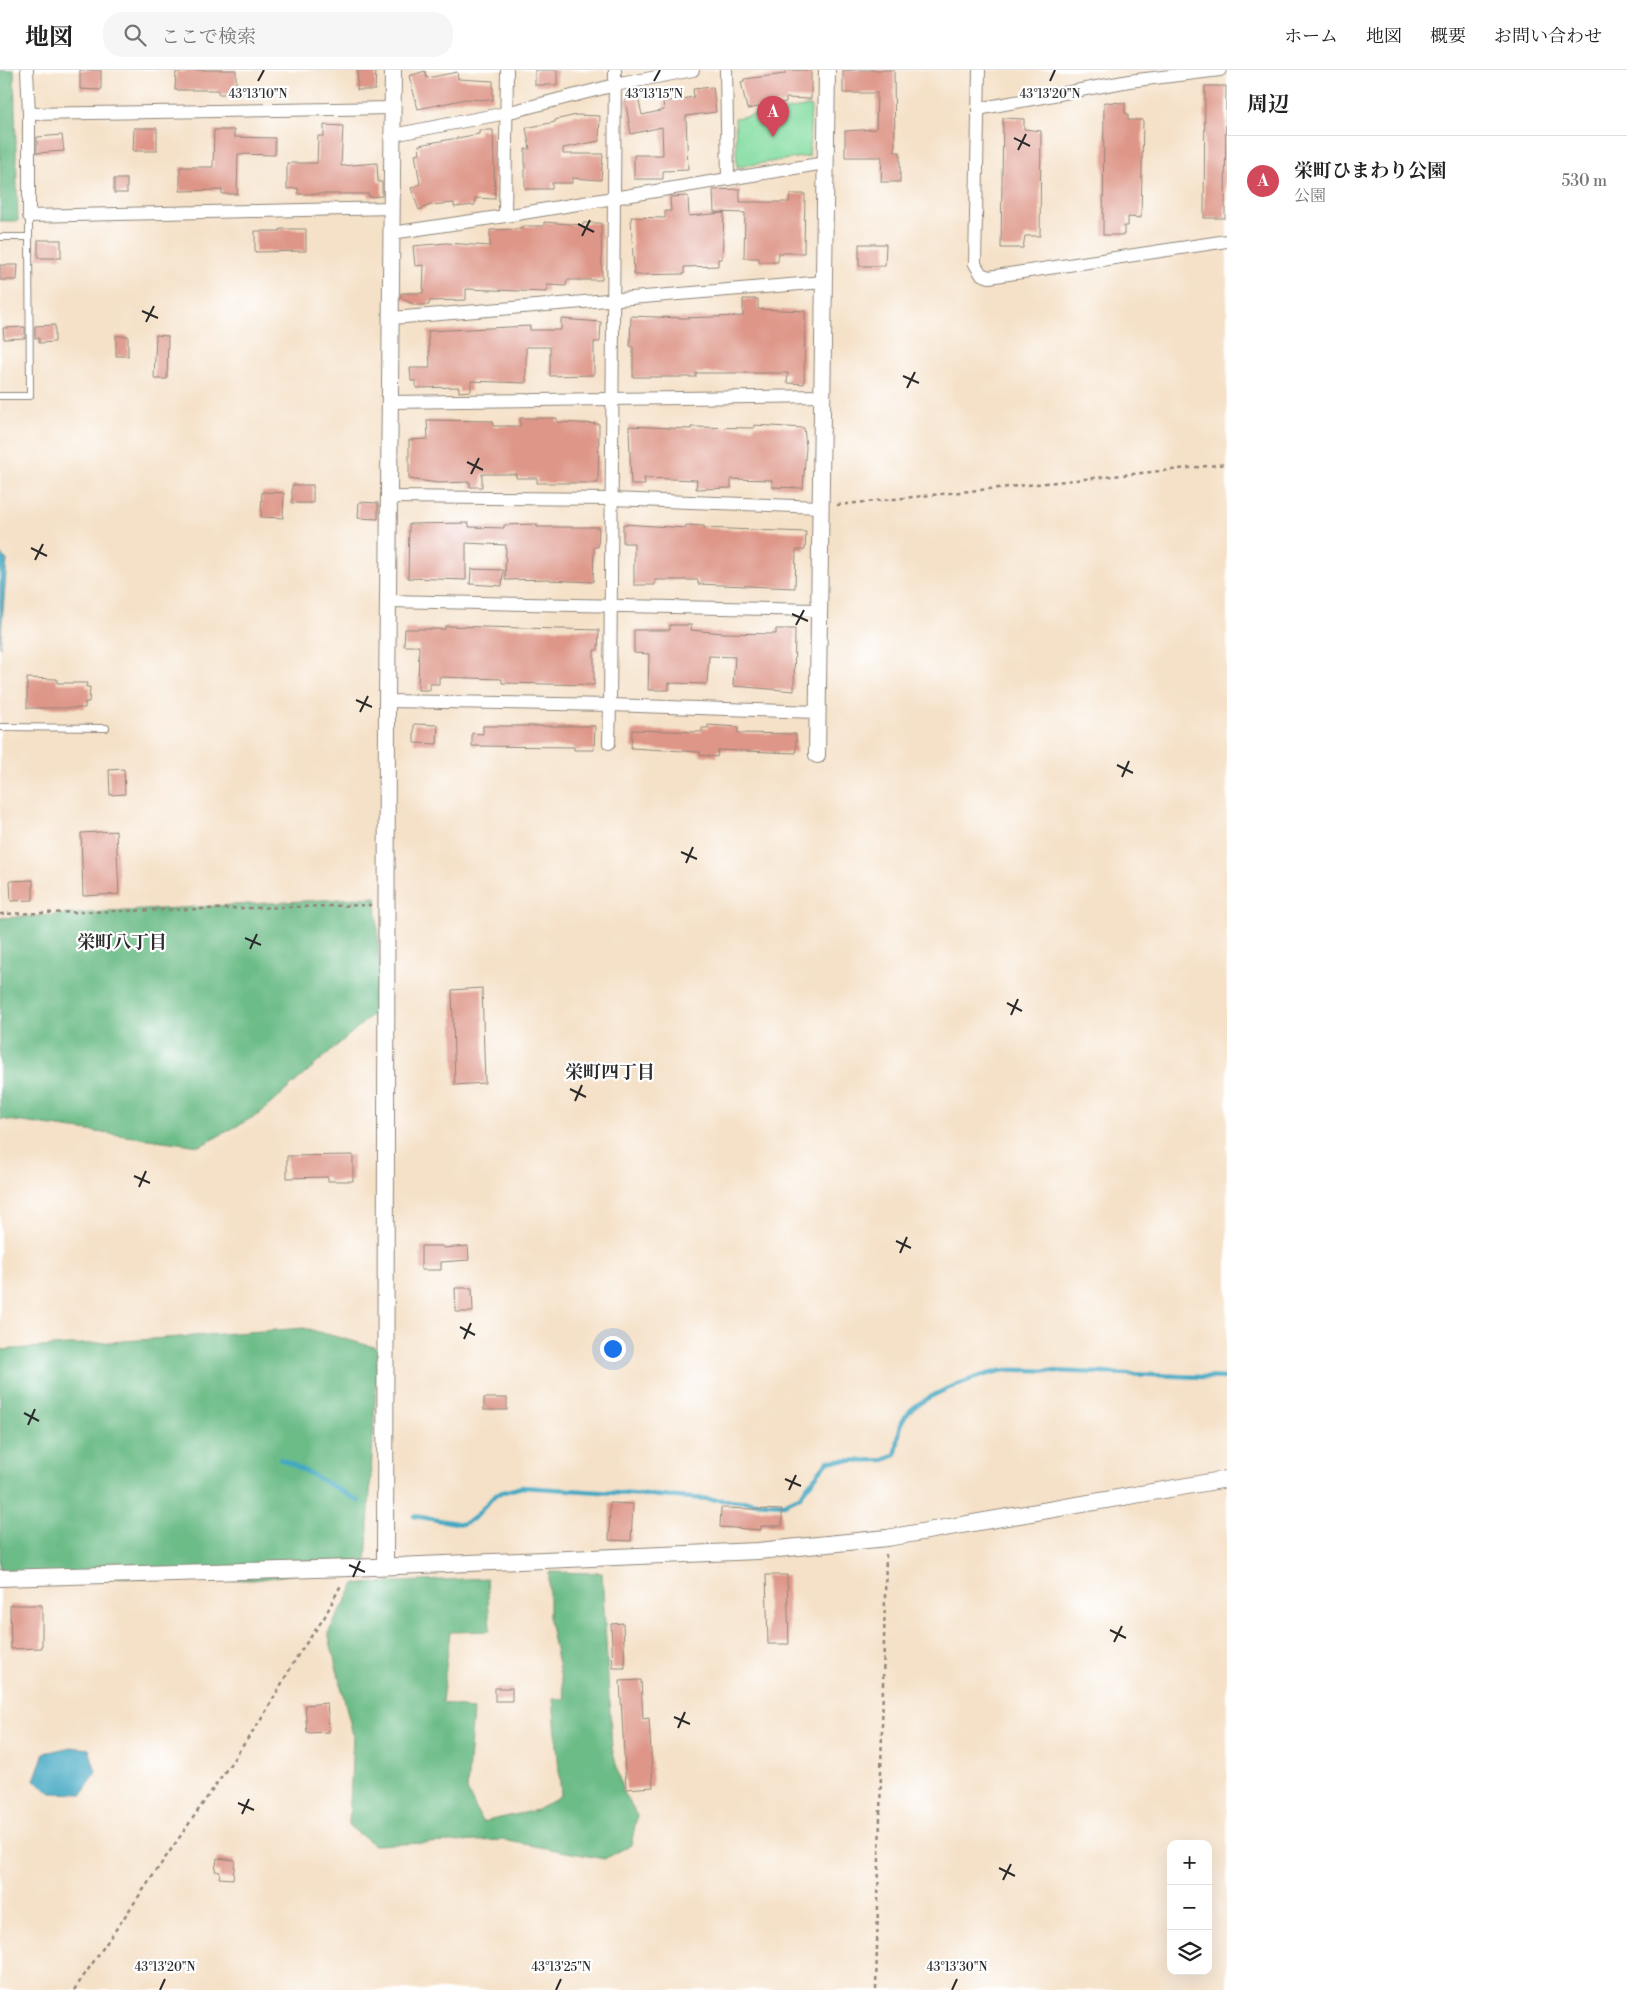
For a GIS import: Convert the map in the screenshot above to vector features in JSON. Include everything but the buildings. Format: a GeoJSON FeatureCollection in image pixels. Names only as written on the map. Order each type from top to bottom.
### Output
{"type":"FeatureCollection","features":[{"type":"Feature","properties":{"kind":"street"},"geometry":{"type":"LineString","coordinates":[[27,70],[29,216],[392,208]]}},
{"type":"Feature","properties":{"kind":"street"},"geometry":{"type":"LineString","coordinates":[[385,1566],[388,497],[392,318],[393,70]]}},
{"type":"Feature","properties":{"kind":"street"},"geometry":{"type":"LineString","coordinates":[[506,216],[507,70]]}},
{"type":"Feature","properties":{"kind":"street"},"geometry":{"type":"LineString","coordinates":[[609,742],[615,70]]}},
{"type":"Feature","properties":{"kind":"street"},"geometry":{"type":"LineString","coordinates":[[393,134],[506,113],[615,85],[693,70]]}},
{"type":"Feature","properties":{"kind":"street"},"geometry":{"type":"LineString","coordinates":[[726,70],[728,179]]}},
{"type":"Feature","properties":{"kind":"street"},"geometry":{"type":"LineString","coordinates":[[817,754],[827,70]]}},
{"type":"Feature","properties":{"kind":"street"},"geometry":{"type":"LineString","coordinates":[[979,70],[975,264],[981,274],[989,277],[1227,241]]}},
{"type":"Feature","properties":{"kind":"street"},"geometry":{"type":"LineString","coordinates":[[978,109],[1129,81],[1220,70]]}},
{"type":"Feature","properties":{"kind":"street"},"geometry":{"type":"LineString","coordinates":[[29,114],[392,108]]}},
{"type":"Feature","properties":{"kind":"street"},"geometry":{"type":"LineString","coordinates":[[392,233],[613,199],[825,163]]}},
{"type":"Feature","properties":{"kind":"street"},"geometry":{"type":"LineString","coordinates":[[392,318],[613,298],[824,282]]}},
{"type":"Feature","properties":{"kind":"street"},"geometry":{"type":"LineString","coordinates":[[389,402],[822,396]]}},
{"type":"Feature","properties":{"kind":"street"},"geometry":{"type":"LineString","coordinates":[[388,497],[611,499],[820,507]]}},
{"type":"Feature","properties":{"kind":"street"},"geometry":{"type":"LineString","coordinates":[[388,601],[819,610]]}},
{"type":"Feature","properties":{"kind":"street"},"geometry":{"type":"LineString","coordinates":[[387,701],[610,705],[817,712]]}},
{"type":"Feature","properties":{"kind":"street"},"geometry":{"type":"LineString","coordinates":[[0,1578],[350,1568],[758,1551],[887,1538],[1227,1479]]}},
{"type":"Feature","properties":{"kind":"lane"},"geometry":{"type":"LineString","coordinates":[[0,396],[30,396],[29,216]]}},
{"type":"Feature","properties":{"kind":"lane"},"geometry":{"type":"LineString","coordinates":[[0,237],[29,237]]}},
{"type":"Feature","properties":{"kind":"lane"},"geometry":{"type":"LineString","coordinates":[[0,727],[106,728]]}},
{"type":"Feature","properties":{"kind":"path"},"geometry":{"type":"LineString","coordinates":[[820,507],[1227,464]]}},
{"type":"Feature","properties":{"kind":"path"},"geometry":{"type":"LineString","coordinates":[[0,914],[386,904]]}},
{"type":"Feature","properties":{"kind":"path"},"geometry":{"type":"LineString","coordinates":[[876,1990],[887,1538]]}},
{"type":"Feature","properties":{"kind":"path"},"geometry":{"type":"LineString","coordinates":[[74,1990],[262,1718],[298,1655],[324,1618],[350,1568]]}},
{"type":"Feature","properties":{"kind":"green space"},"geometry":{"type":"Polygon","coordinates":[[[0,70],[14,70],[18,221],[0,221],[0,70]]]}},
{"type":"Feature","properties":{"kind":"green space"},"geometry":{"type":"Polygon","coordinates":[[[811,106],[809,156],[737,167],[735,118],[811,106]]]}},
{"type":"Feature","properties":{"kind":"green space"},"geometry":{"type":"Polygon","coordinates":[[[376,897],[381,1007],[259,1114],[200,1146],[0,1119],[0,918],[376,897]]]}},
{"type":"Feature","properties":{"kind":"green space"},"geometry":{"type":"Polygon","coordinates":[[[304,1328],[378,1348],[366,1564],[254,1580],[0,1575],[0,1350],[304,1328]]]}},
{"type":"Feature","properties":{"kind":"green space"},"geometry":{"type":"Polygon","coordinates":[[[549,1572],[602,1573],[612,1748],[622,1789],[637,1816],[631,1845],[604,1859],[503,1840],[374,1845],[349,1826],[353,1735],[328,1633],[355,1584],[487,1578],[490,1631],[450,1632],[442,1702],[473,1710],[467,1790],[482,1822],[537,1810],[561,1795],[553,1698],[565,1699],[549,1620],[549,1572]]]}},
{"type":"Feature","properties":{"kind":"water"},"geometry":{"type":"Polygon","coordinates":[[[0,554],[7,560],[0,647],[0,554]]]}},
{"type":"Feature","properties":{"kind":"water"},"geometry":{"type":"Polygon","coordinates":[[[71,1747],[89,1749],[96,1772],[82,1794],[51,1793],[34,1780],[44,1753],[71,1747]]]}},
{"type":"Feature","properties":{"kind":"waterway"},"geometry":{"type":"LineString","coordinates":[[414,1516],[462,1524],[473,1519],[496,1494],[522,1487],[784,1504],[799,1497],[828,1461],[884,1460],[895,1455],[901,1424],[913,1408],[936,1394],[964,1382],[1003,1370],[1227,1378]]}},
{"type":"Feature","properties":{"kind":"waterway"},"geometry":{"type":"LineString","coordinates":[[280,1459],[310,1473],[359,1501]]}},
{"type":"Feature","properties":{"kind":"place","name":"栄町ひまわり公園"},"geometry":{"type":"Point","coordinates":[773,137]}},
{"type":"Feature","properties":{"kind":"district","name":"栄町八丁目"},"geometry":{"type":"Point","coordinates":[122,942]}},
{"type":"Feature","properties":{"kind":"district","name":"栄町四丁目"},"geometry":{"type":"Point","coordinates":[610,1072]}}]}
